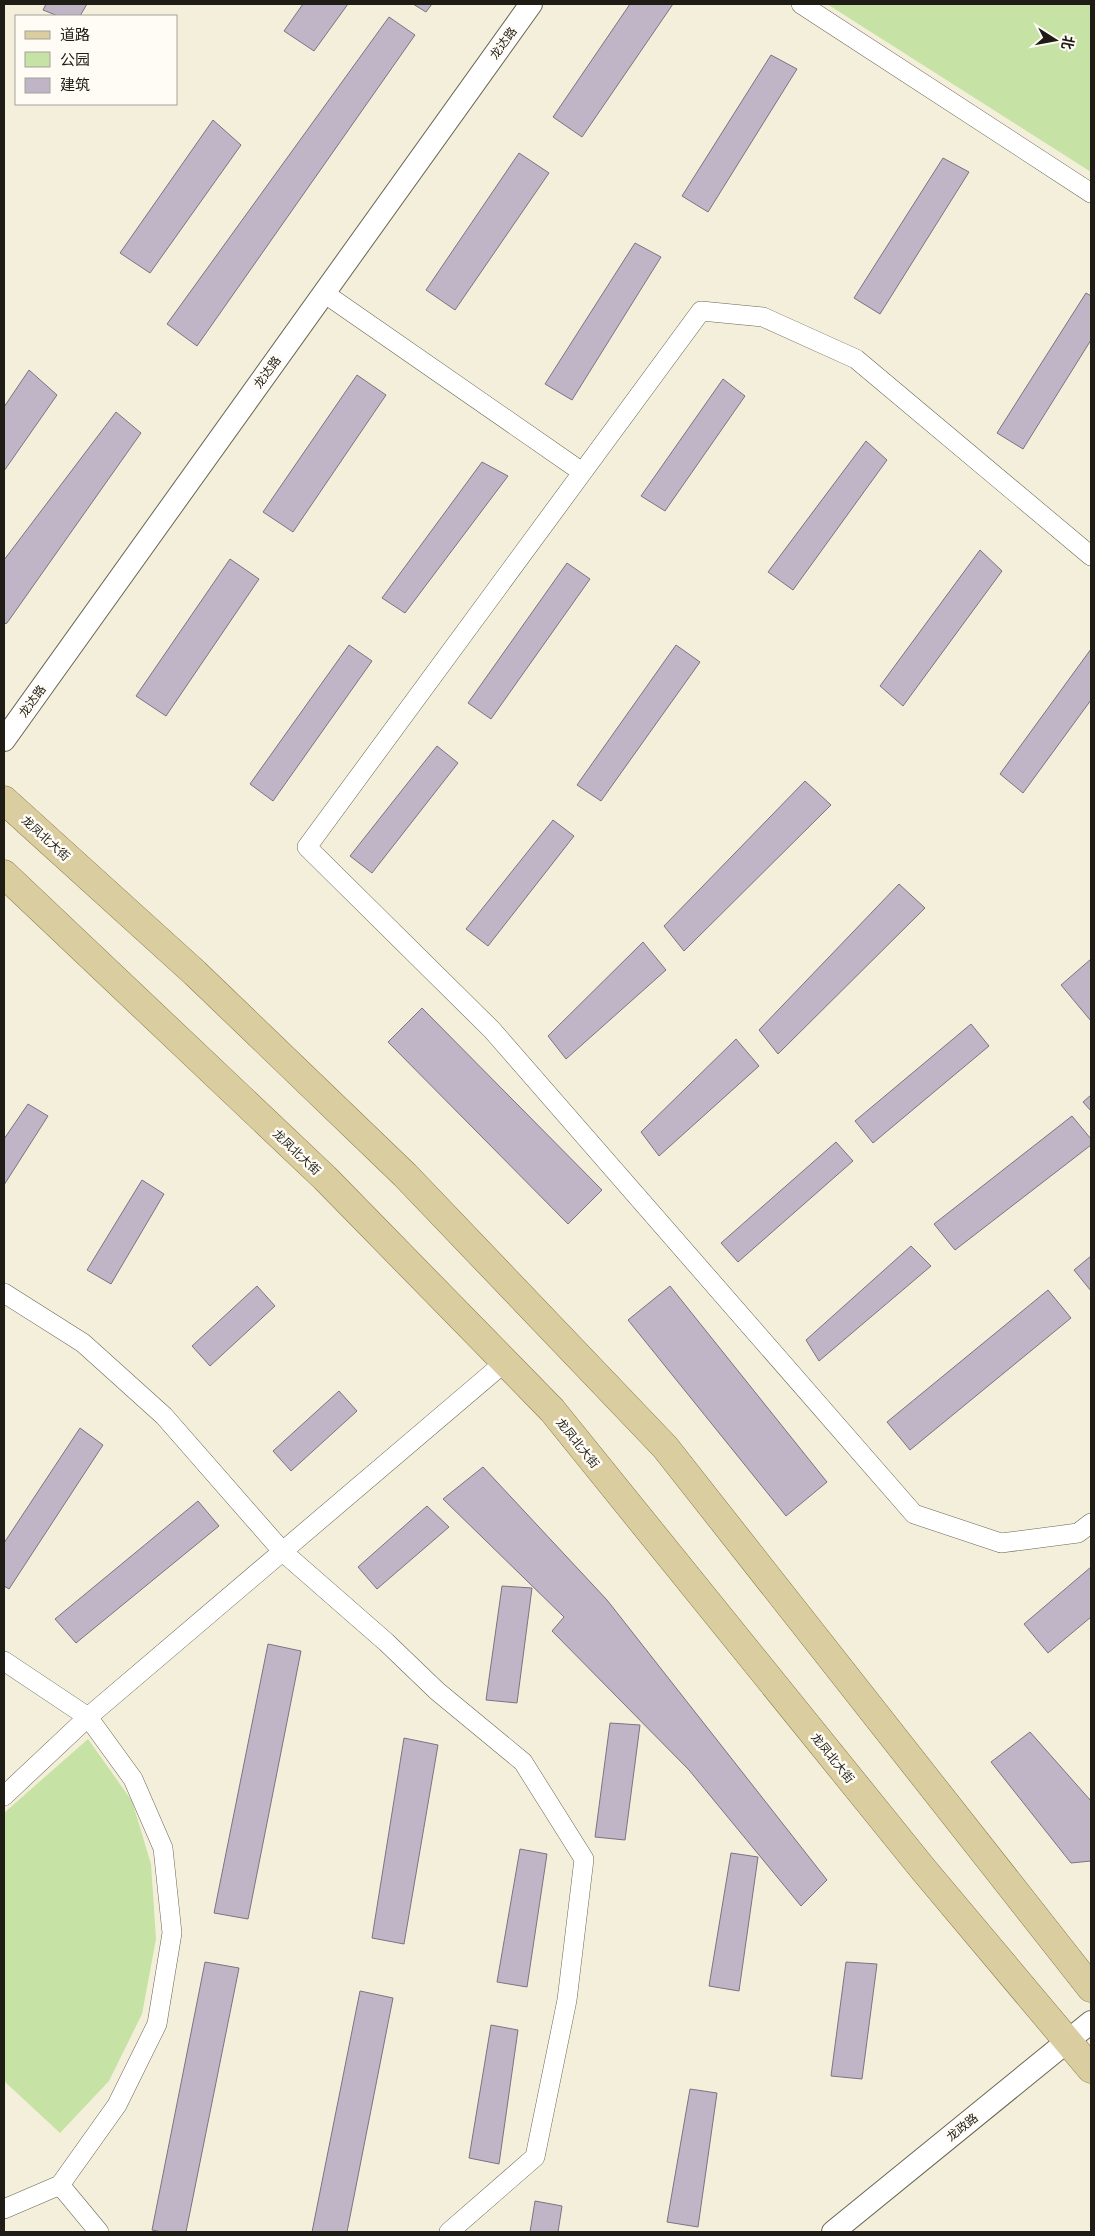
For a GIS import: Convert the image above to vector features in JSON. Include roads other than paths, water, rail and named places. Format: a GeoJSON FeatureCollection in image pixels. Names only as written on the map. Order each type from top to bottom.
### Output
{"type":"FeatureCollection","features":[{"type":"Feature","properties":{"kind":"main road","name":"龙凤北大街"},"geometry":{"type":"LineString","coordinates":[[4,800],[195,973],[405,1174],[665,1447],[1091,1988]]}},
{"type":"Feature","properties":{"kind":"main road","name":"龙凤北大街"},"geometry":{"type":"LineString","coordinates":[[4,874],[325,1178],[552,1410],[923,1869],[1091,2069]]}},
{"type":"Feature","properties":{"kind":"street","name":"龙达路"},"geometry":{"type":"LineString","coordinates":[[4,740],[531,4]]}},
{"type":"Feature","properties":{"kind":"street"},"geometry":{"type":"LineString","coordinates":[[801,4],[1091,193]]}},
{"type":"Feature","properties":{"kind":"street"},"geometry":{"type":"LineString","coordinates":[[324,293],[582,472]]}},
{"type":"Feature","properties":{"kind":"street"},"geometry":{"type":"LineString","coordinates":[[1091,556],[856,359],[764,317],[701,311],[307,847],[492,1030],[914,1514],[1001,1543],[1078,1533],[1091,1523]]}},
{"type":"Feature","properties":{"kind":"street"},"geometry":{"type":"LineString","coordinates":[[4,1293],[83,1344],[164,1416],[283,1552],[386,1642],[437,1691],[523,1762],[584,1859],[566,2000],[535,2157],[449,2232]]}},
{"type":"Feature","properties":{"kind":"street"},"geometry":{"type":"LineString","coordinates":[[4,1796],[88,1717],[505,1362]]}},
{"type":"Feature","properties":{"kind":"street"},"geometry":{"type":"LineString","coordinates":[[4,1661],[88,1717],[133,1779],[163,1848],[172,1933],[157,2024],[116,2105],[60,2185],[4,2209]]}},
{"type":"Feature","properties":{"kind":"street","name":"龙政路"},"geometry":{"type":"LineString","coordinates":[[833,2232],[1091,2022]]}},
{"type":"Feature","properties":{"kind":"street"},"geometry":{"type":"LineString","coordinates":[[60,2185],[99,2232]]}}]}
